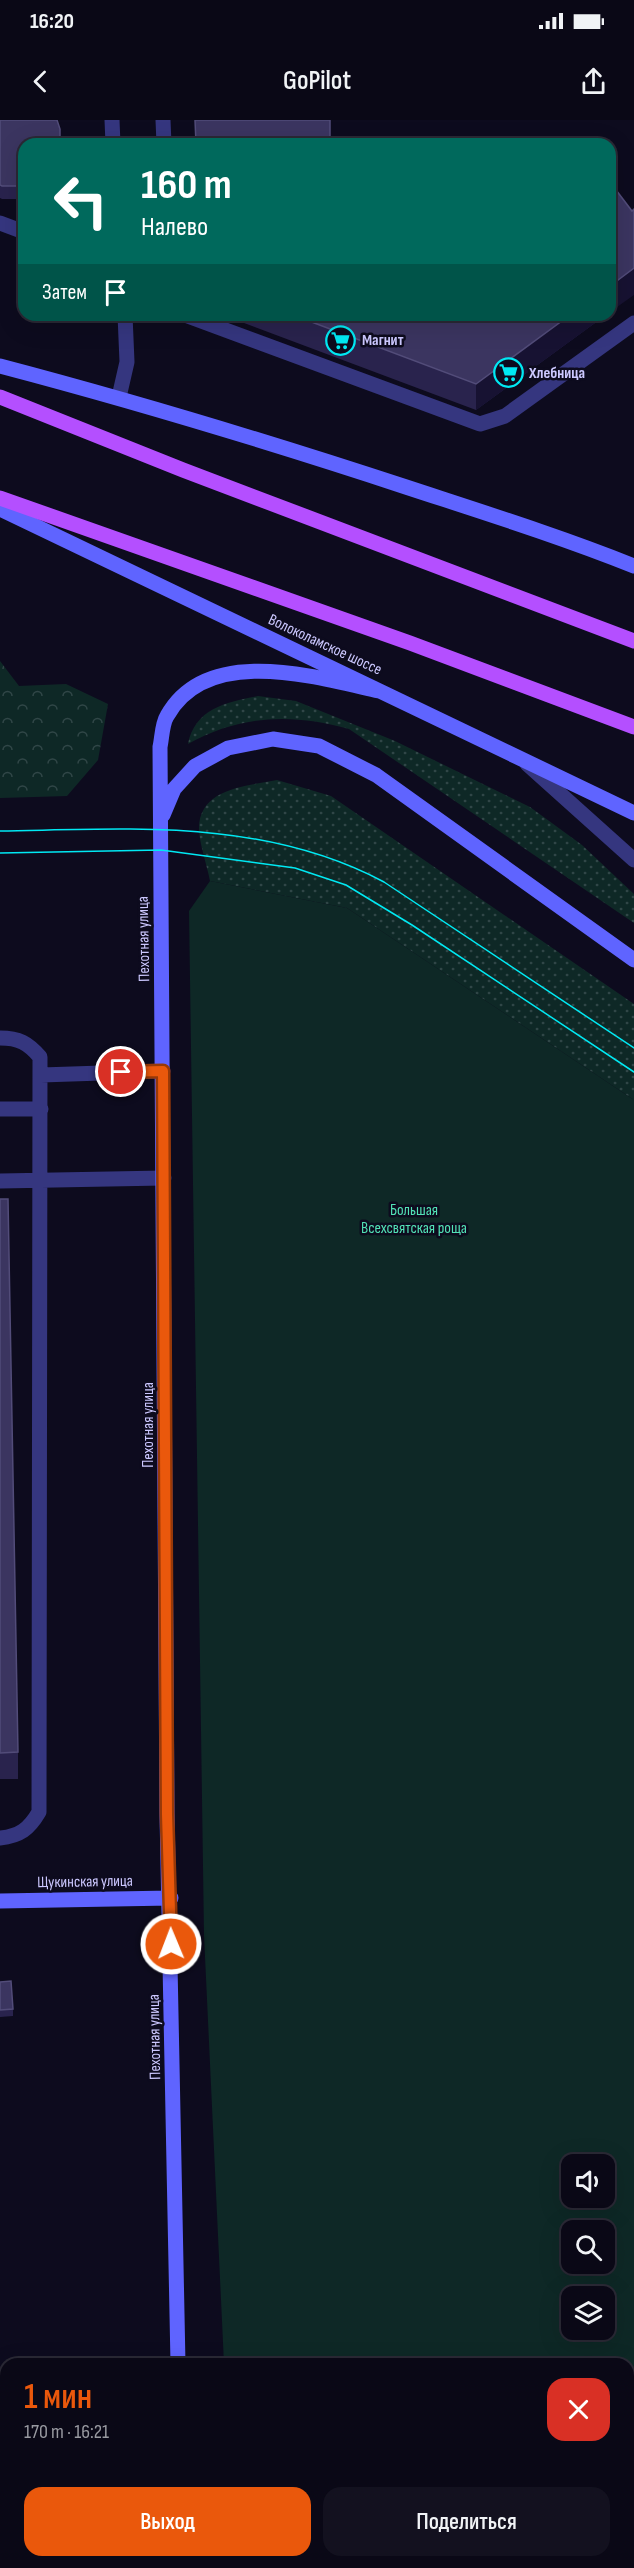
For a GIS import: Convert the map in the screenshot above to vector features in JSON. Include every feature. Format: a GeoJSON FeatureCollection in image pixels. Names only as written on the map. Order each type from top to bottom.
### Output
{"type":"FeatureCollection","features":[{"type":"Feature","properties":{"kind":"main road"},"geometry":{"type":"LineString","coordinates":[[0,366],[119,397],[340,465],[568,540],[634,558]]}},
{"type":"Feature","properties":{"kind":"main road"},"geometry":{"type":"LineString","coordinates":[[0,397],[183,470],[634,641]]}},
{"type":"Feature","properties":{"kind":"main road","name":"Волоколамское шоссе"},"geometry":{"type":"LineString","coordinates":[[0,498],[410,643],[634,727]]}},
{"type":"Feature","properties":{"kind":"main road","name":"Волоколамское шоссе"},"geometry":{"type":"LineString","coordinates":[[0,509],[634,813]]}},
{"type":"Feature","properties":{"kind":"main road"},"geometry":{"type":"LineString","coordinates":[[568,540],[634,566]]}},
{"type":"Feature","properties":{"kind":"main road","name":"Пехотная улица"},"geometry":{"type":"LineString","coordinates":[[178,2358],[171,1898],[167,1814],[160,821],[162,737],[166,717],[184,694],[209,680],[241,671],[291,672],[379,691]]}},
{"type":"Feature","properties":{"kind":"main road"},"geometry":{"type":"LineString","coordinates":[[160,821],[174,789],[195,766],[228,748],[273,739],[319,746],[376,775],[634,960]]}},
{"type":"Feature","properties":{"kind":"main road","name":"Щукинская улица"},"geometry":{"type":"LineString","coordinates":[[0,1901],[171,1898]]}},
{"type":"Feature","properties":{"kind":"street"},"geometry":{"type":"LineString","coordinates":[[112,120],[113,138]]}},
{"type":"Feature","properties":{"kind":"street"},"geometry":{"type":"LineString","coordinates":[[163,120],[164,138]]}},
{"type":"Feature","properties":{"kind":"street"},"geometry":{"type":"LineString","coordinates":[[0,223],[18,230]]}},
{"type":"Feature","properties":{"kind":"street"},"geometry":{"type":"LineString","coordinates":[[119,397],[127,362],[125,321]]}},
{"type":"Feature","properties":{"kind":"street"},"geometry":{"type":"LineString","coordinates":[[201,321],[480,423],[505,416],[634,323]]}},
{"type":"Feature","properties":{"kind":"street"},"geometry":{"type":"LineString","coordinates":[[523,760],[634,860]]}},
{"type":"Feature","properties":{"kind":"street"},"geometry":{"type":"LineString","coordinates":[[0,1038],[16,1038],[31,1047],[40,1057],[42,1181],[39,1812],[30,1826],[17,1836],[0,1838]]}},
{"type":"Feature","properties":{"kind":"street"},"geometry":{"type":"LineString","coordinates":[[41,1075],[163,1071]]}},
{"type":"Feature","properties":{"kind":"street"},"geometry":{"type":"LineString","coordinates":[[0,1110],[41,1109]]}},
{"type":"Feature","properties":{"kind":"street"},"geometry":{"type":"LineString","coordinates":[[0,1181],[164,1178]]}},
{"type":"Feature","properties":{"kind":"green space"},"geometry":{"type":"Polygon","coordinates":[[[0,661],[19,686],[66,684],[108,704],[98,760],[67,796],[0,798],[0,661]]]}},
{"type":"Feature","properties":{"kind":"green space"},"geometry":{"type":"Polygon","coordinates":[[[258,696],[296,701],[395,741],[530,807],[582,845],[634,894],[634,923],[349,729],[307,721],[267,720],[227,727],[188,744],[192,732],[205,715],[224,704],[258,696]]]}},
{"type":"Feature","properties":{"kind":"green space"},"geometry":{"type":"Polygon","coordinates":[[[277,780],[331,796],[634,1004],[634,1100],[347,908],[210,881],[199,830],[201,816],[206,805],[215,797],[238,787],[277,780]]]}},
{"type":"Feature","properties":{"kind":"green space","name":"Большая Всехсвятская роща"},"geometry":{"type":"Polygon","coordinates":[[[210,881],[347,908],[634,1100],[634,2358],[224,2358],[204,1935],[189,911],[210,881]]]}},
{"type":"Feature","properties":{"kind":"building"},"geometry":{"type":"Polygon","coordinates":[[[0,120],[57,120],[60,138],[18,138],[18,186],[0,185],[0,120]]]}},
{"type":"Feature","properties":{"kind":"building"},"geometry":{"type":"Polygon","coordinates":[[[195,120],[330,120],[330,138],[196,138],[195,120]]]}},
{"type":"Feature","properties":{"kind":"building"},"geometry":{"type":"Polygon","coordinates":[[[616,190],[632,211],[634,209],[634,268],[616,282],[616,190]]]}},
{"type":"Feature","properties":{"kind":"building"},"geometry":{"type":"Polygon","coordinates":[[[309,321],[562,321],[476,384],[309,321]]]}},
{"type":"Feature","properties":{"kind":"building"},"geometry":{"type":"Polygon","coordinates":[[[0,1199],[8,1199],[18,1752],[0,1753],[0,1199]]]}},
{"type":"Feature","properties":{"kind":"building"},"geometry":{"type":"Polygon","coordinates":[[[11,1981],[13,2009],[0,2010],[0,1982],[11,1981]]]}},
{"type":"Feature","properties":{"kind":"tram line"},"geometry":{"type":"LineString","coordinates":[[0,831],[148,829],[196,832],[245,837],[292,847],[338,861],[384,882],[634,1048]]}},
{"type":"Feature","properties":{"kind":"tram line"},"geometry":{"type":"LineString","coordinates":[[0,853],[161,850],[295,868],[346,885],[412,925],[634,1072]]}},
{"type":"Feature","properties":{"kind":"place","name":"Магнит"},"geometry":{"type":"Point","coordinates":[341,340]}},
{"type":"Feature","properties":{"kind":"place","name":"Хлебница"},"geometry":{"type":"Point","coordinates":[508,373]}},
{"type":"Feature","properties":{"kind":"route"},"geometry":{"type":"LineString","coordinates":[[121,1072],[163,1071],[168,1588],[167,1814],[171,1944]]}}]}
